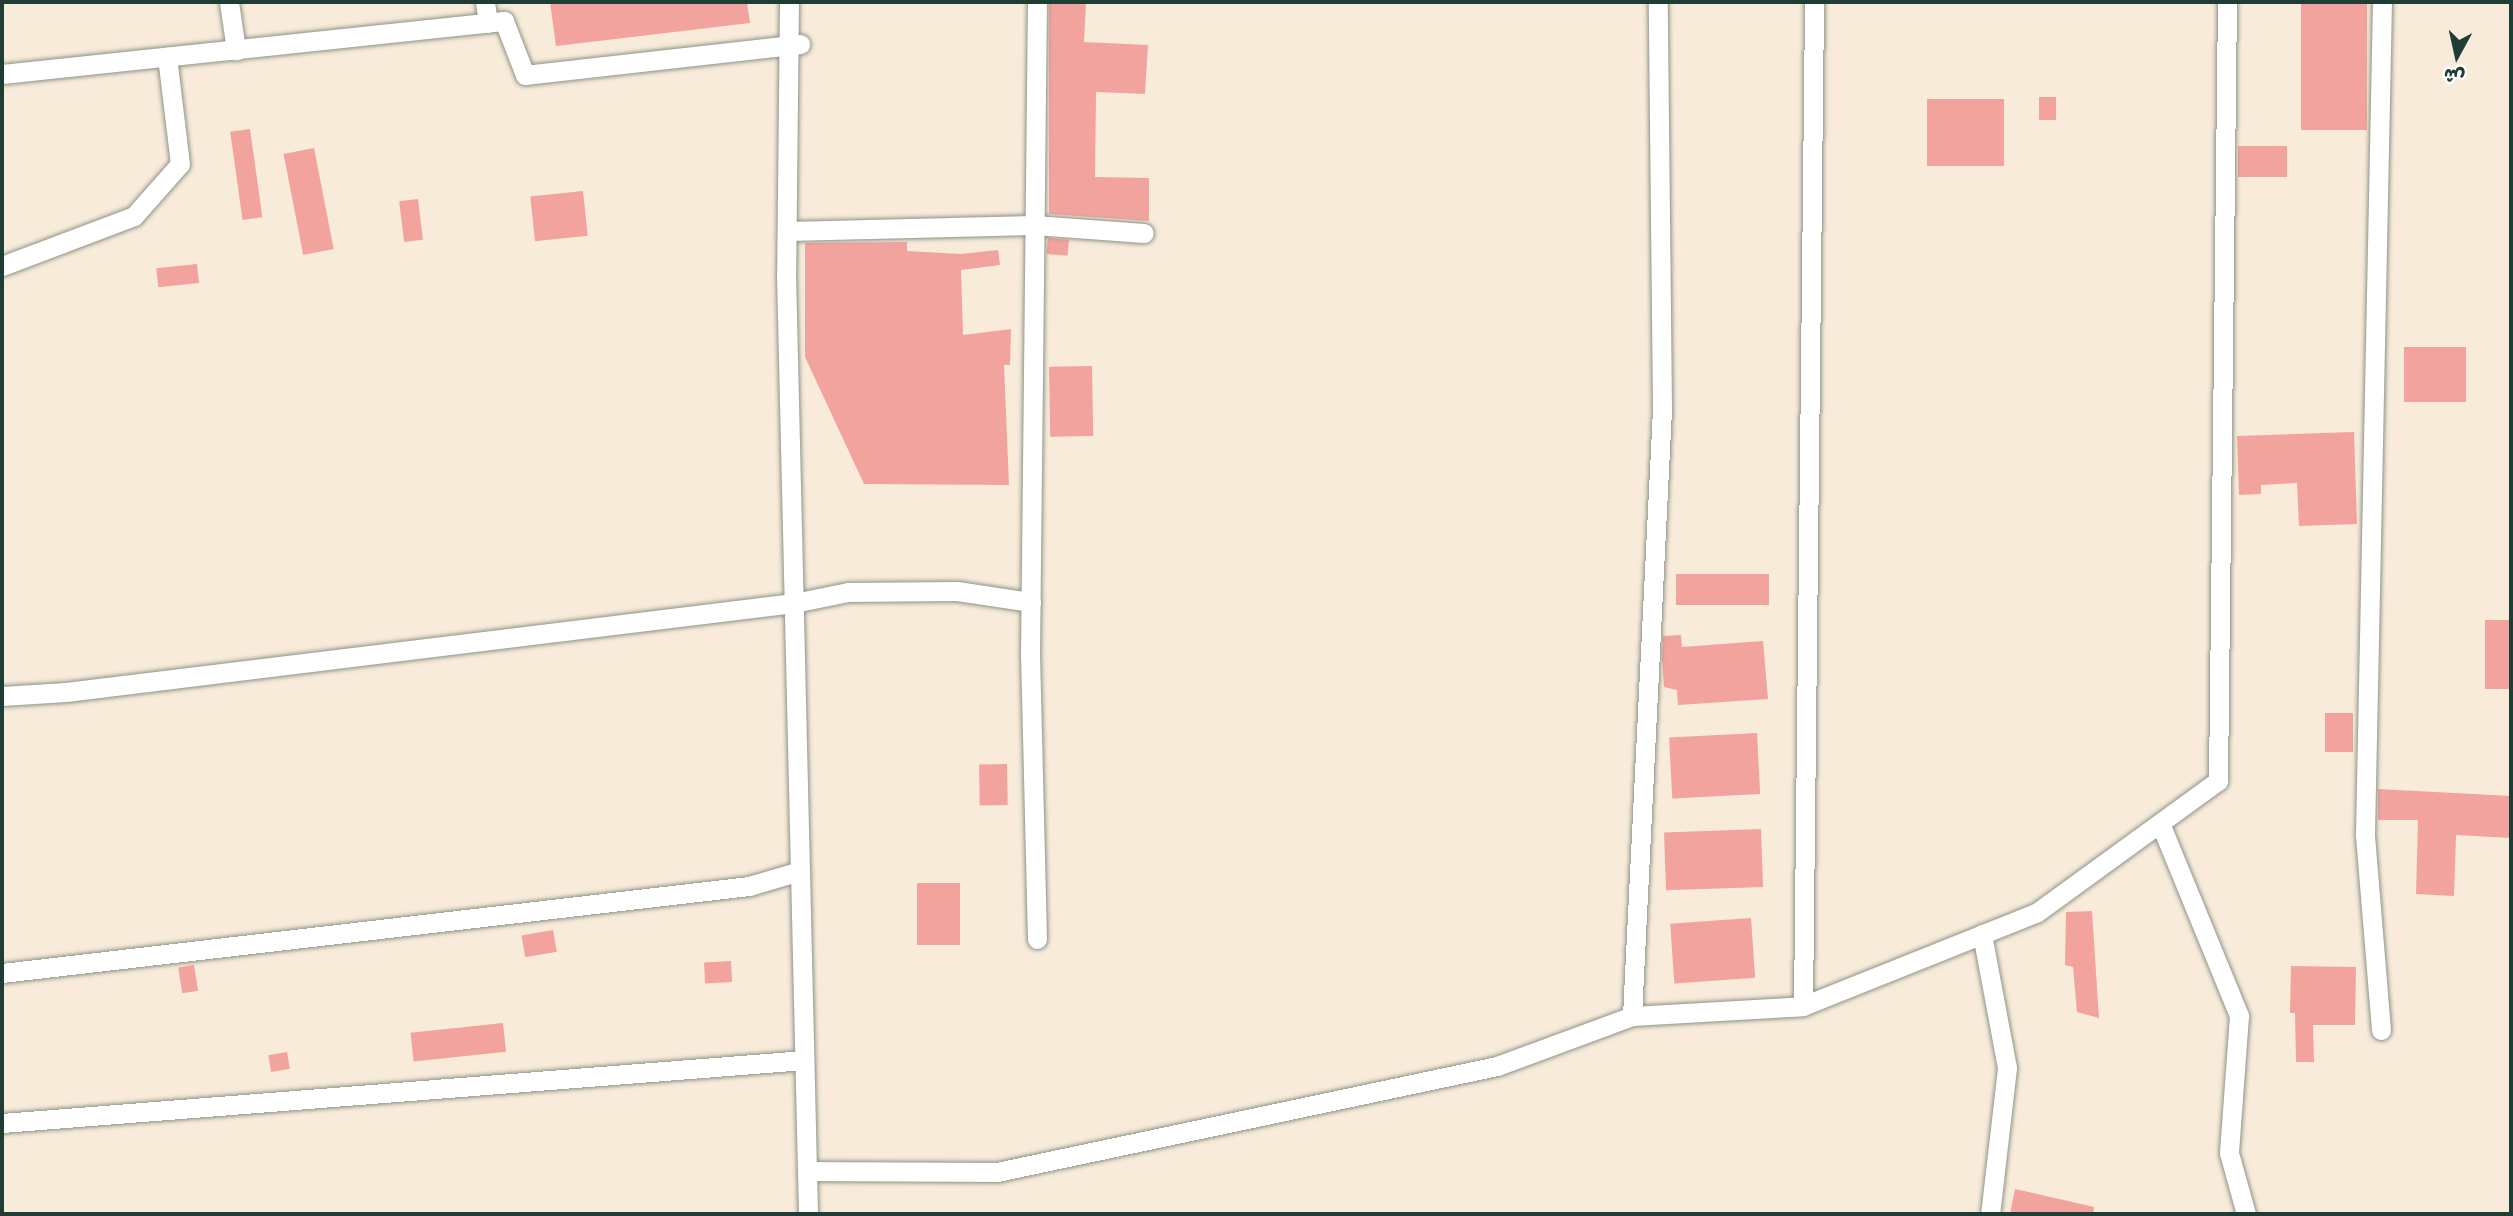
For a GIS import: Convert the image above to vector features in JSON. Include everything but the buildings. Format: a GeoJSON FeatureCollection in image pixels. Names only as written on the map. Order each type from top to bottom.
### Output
{"type":"FeatureCollection","features":[{"type":"Feature","properties":{"kind":"street"},"geometry":{"type":"LineString","coordinates":[[229,2],[236,50]]}},
{"type":"Feature","properties":{"kind":"street"},"geometry":{"type":"LineString","coordinates":[[485,2],[488,23]]}},
{"type":"Feature","properties":{"kind":"street"},"geometry":{"type":"LineString","coordinates":[[789,2],[795,44],[787,231],[808,1214]]}},
{"type":"Feature","properties":{"kind":"street"},"geometry":{"type":"LineString","coordinates":[[1037,2],[1031,602],[1037,939]]}},
{"type":"Feature","properties":{"kind":"street"},"geometry":{"type":"LineString","coordinates":[[1632,1016],[1662,408],[1658,2]]}},
{"type":"Feature","properties":{"kind":"street"},"geometry":{"type":"LineString","coordinates":[[1803,1006],[1814,2]]}},
{"type":"Feature","properties":{"kind":"street"},"geometry":{"type":"LineString","coordinates":[[807,1171],[998,1172],[1497,1066],[1632,1016],[1803,1006],[2036,913],[2218,780],[2227,2]]}},
{"type":"Feature","properties":{"kind":"street"},"geometry":{"type":"LineString","coordinates":[[2381,1030],[2365,834],[2382,2]]}},
{"type":"Feature","properties":{"kind":"street"},"geometry":{"type":"LineString","coordinates":[[2,74],[504,21],[525,75],[795,44]]}},
{"type":"Feature","properties":{"kind":"street"},"geometry":{"type":"LineString","coordinates":[[2,267],[134,216],[180,164],[167,57]]}},
{"type":"Feature","properties":{"kind":"street"},"geometry":{"type":"LineString","coordinates":[[787,231],[1034,225],[1144,233]]}},
{"type":"Feature","properties":{"kind":"street"},"geometry":{"type":"LineString","coordinates":[[2,696],[66,692],[794,603],[848,592],[957,591],[1031,602]]}},
{"type":"Feature","properties":{"kind":"street"},"geometry":{"type":"LineString","coordinates":[[2160,823],[2239,1016],[2228,1153],[2246,1214]]}},
{"type":"Feature","properties":{"kind":"street"},"geometry":{"type":"LineString","coordinates":[[2,973],[749,886],[800,871]]}},
{"type":"Feature","properties":{"kind":"street"},"geometry":{"type":"LineString","coordinates":[[1982,934],[2007,1068],[1990,1214]]}},
{"type":"Feature","properties":{"kind":"street"},"geometry":{"type":"LineString","coordinates":[[2,1123],[804,1060]]}}]}
